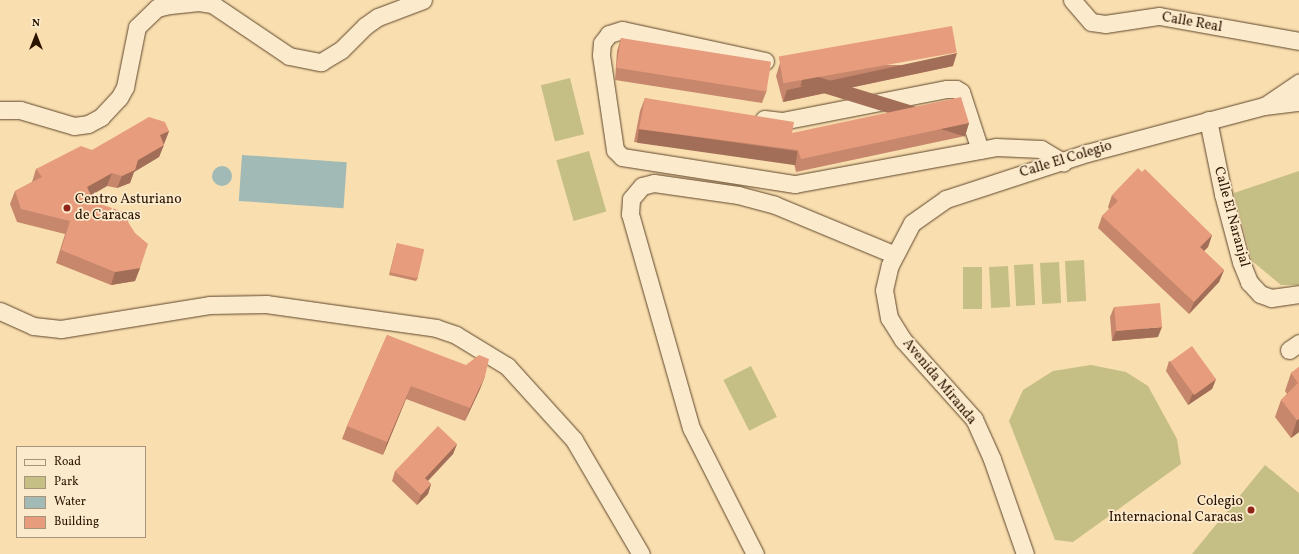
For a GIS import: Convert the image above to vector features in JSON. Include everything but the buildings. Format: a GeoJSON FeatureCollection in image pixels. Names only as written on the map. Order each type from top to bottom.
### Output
{"type":"FeatureCollection","features":[{"type":"Feature","properties":{"kind":"street"},"geometry":{"type":"LineString","coordinates":[[0,110],[20,110],[74,126],[88,124],[101,117],[119,98],[125,87],[137,26],[157,8],[199,2],[212,4],[289,56],[321,62],[341,50],[365,26],[378,17],[424,0]]}},
{"type":"Feature","properties":{"kind":"street","name":"Calle Real"},"geometry":{"type":"LineString","coordinates":[[1072,0],[1091,22],[1105,24],[1159,16],[1299,42]]}},
{"type":"Feature","properties":{"kind":"street"},"geometry":{"type":"LineString","coordinates":[[765,61],[622,30],[610,34],[602,43],[601,55],[615,150],[622,157],[795,184],[996,147],[1040,149],[1063,162]]}},
{"type":"Feature","properties":{"kind":"street","name":"Calle El Colegio"},"geometry":{"type":"LineString","coordinates":[[1264,106],[1299,83]]}},
{"type":"Feature","properties":{"kind":"street"},"geometry":{"type":"LineString","coordinates":[[744,116],[782,121],[947,89],[956,90],[961,92],[980,150]]}},
{"type":"Feature","properties":{"kind":"street","name":"Calle El Colegio"},"geometry":{"type":"LineString","coordinates":[[893,254],[912,223],[946,199],[1063,162],[1208,120],[1264,106],[1299,102]]}},
{"type":"Feature","properties":{"kind":"street","name":"Calle El Naranjal"},"geometry":{"type":"LineString","coordinates":[[1208,120],[1223,194],[1241,262],[1249,282],[1260,294],[1271,298],[1299,294]]}},
{"type":"Feature","properties":{"kind":"street"},"geometry":{"type":"LineString","coordinates":[[755,554],[691,428],[630,214],[631,199],[642,186],[654,183],[738,195],[775,205],[893,254]]}},
{"type":"Feature","properties":{"kind":"street","name":"Avenida Miranda"},"geometry":{"type":"LineString","coordinates":[[893,254],[884,290],[889,318],[903,340],[974,419],[992,459],[1025,554]]}},
{"type":"Feature","properties":{"kind":"street"},"geometry":{"type":"LineString","coordinates":[[0,311],[33,326],[61,329],[209,305],[266,304],[436,328],[456,335],[507,366],[574,440],[641,554]]}},
{"type":"Feature","properties":{"kind":"green space"},"geometry":{"type":"Polygon","coordinates":[[[570,78],[584,134],[555,142],[541,85],[570,78]]]}},
{"type":"Feature","properties":{"kind":"green space"},"geometry":{"type":"Polygon","coordinates":[[[589,151],[606,212],[574,221],[556,160],[589,151]]]}},
{"type":"Feature","properties":{"kind":"green space"},"geometry":{"type":"Polygon","coordinates":[[[1299,171],[1299,285],[1281,285],[1252,261],[1234,193],[1299,171]]]}},
{"type":"Feature","properties":{"kind":"green space"},"geometry":{"type":"Polygon","coordinates":[[[1084,260],[1086,301],[1067,302],[1065,261],[1084,260]]]}},
{"type":"Feature","properties":{"kind":"green space"},"geometry":{"type":"Polygon","coordinates":[[[1059,262],[1061,303],[1042,304],[1040,263],[1059,262]]]}},
{"type":"Feature","properties":{"kind":"green space"},"geometry":{"type":"Polygon","coordinates":[[[1033,264],[1035,305],[1016,306],[1014,265],[1033,264]]]}},
{"type":"Feature","properties":{"kind":"green space"},"geometry":{"type":"Polygon","coordinates":[[[1008,266],[1010,307],[991,308],[989,267],[1008,266]]]}},
{"type":"Feature","properties":{"kind":"green space"},"geometry":{"type":"Polygon","coordinates":[[[963,267],[982,267],[982,309],[963,309],[963,267]]]}},
{"type":"Feature","properties":{"kind":"green space"},"geometry":{"type":"Polygon","coordinates":[[[1091,365],[1126,372],[1148,386],[1177,439],[1181,464],[1073,542],[1055,540],[1009,421],[1023,390],[1053,371],[1091,365]]]}},
{"type":"Feature","properties":{"kind":"green space"},"geometry":{"type":"Polygon","coordinates":[[[751,366],[777,417],[749,431],[723,380],[751,366]]]}},
{"type":"Feature","properties":{"kind":"green space","name":"Colegio Internacional Caracas"},"geometry":{"type":"Polygon","coordinates":[[[1265,465],[1299,493],[1299,554],[1192,554],[1265,465]]]}},
{"type":"Feature","properties":{"kind":"water"},"geometry":{"type":"Polygon","coordinates":[[[242,155],[347,162],[344,208],[239,201],[242,155]]]}},
{"type":"Feature","properties":{"kind":"water"},"geometry":{"type":"Polygon","coordinates":[[[218,166],[226,166],[232,172],[232,180],[226,186],[218,186],[212,180],[212,172],[218,166]]]}},
{"type":"Feature","properties":{"kind":"place","name":"Centro Asturiano de Caracas"},"geometry":{"type":"Point","coordinates":[67,208]}},
{"type":"Feature","properties":{"kind":"place","name":"Colegio Internacional Caracas"},"geometry":{"type":"Point","coordinates":[1251,510]}}]}
